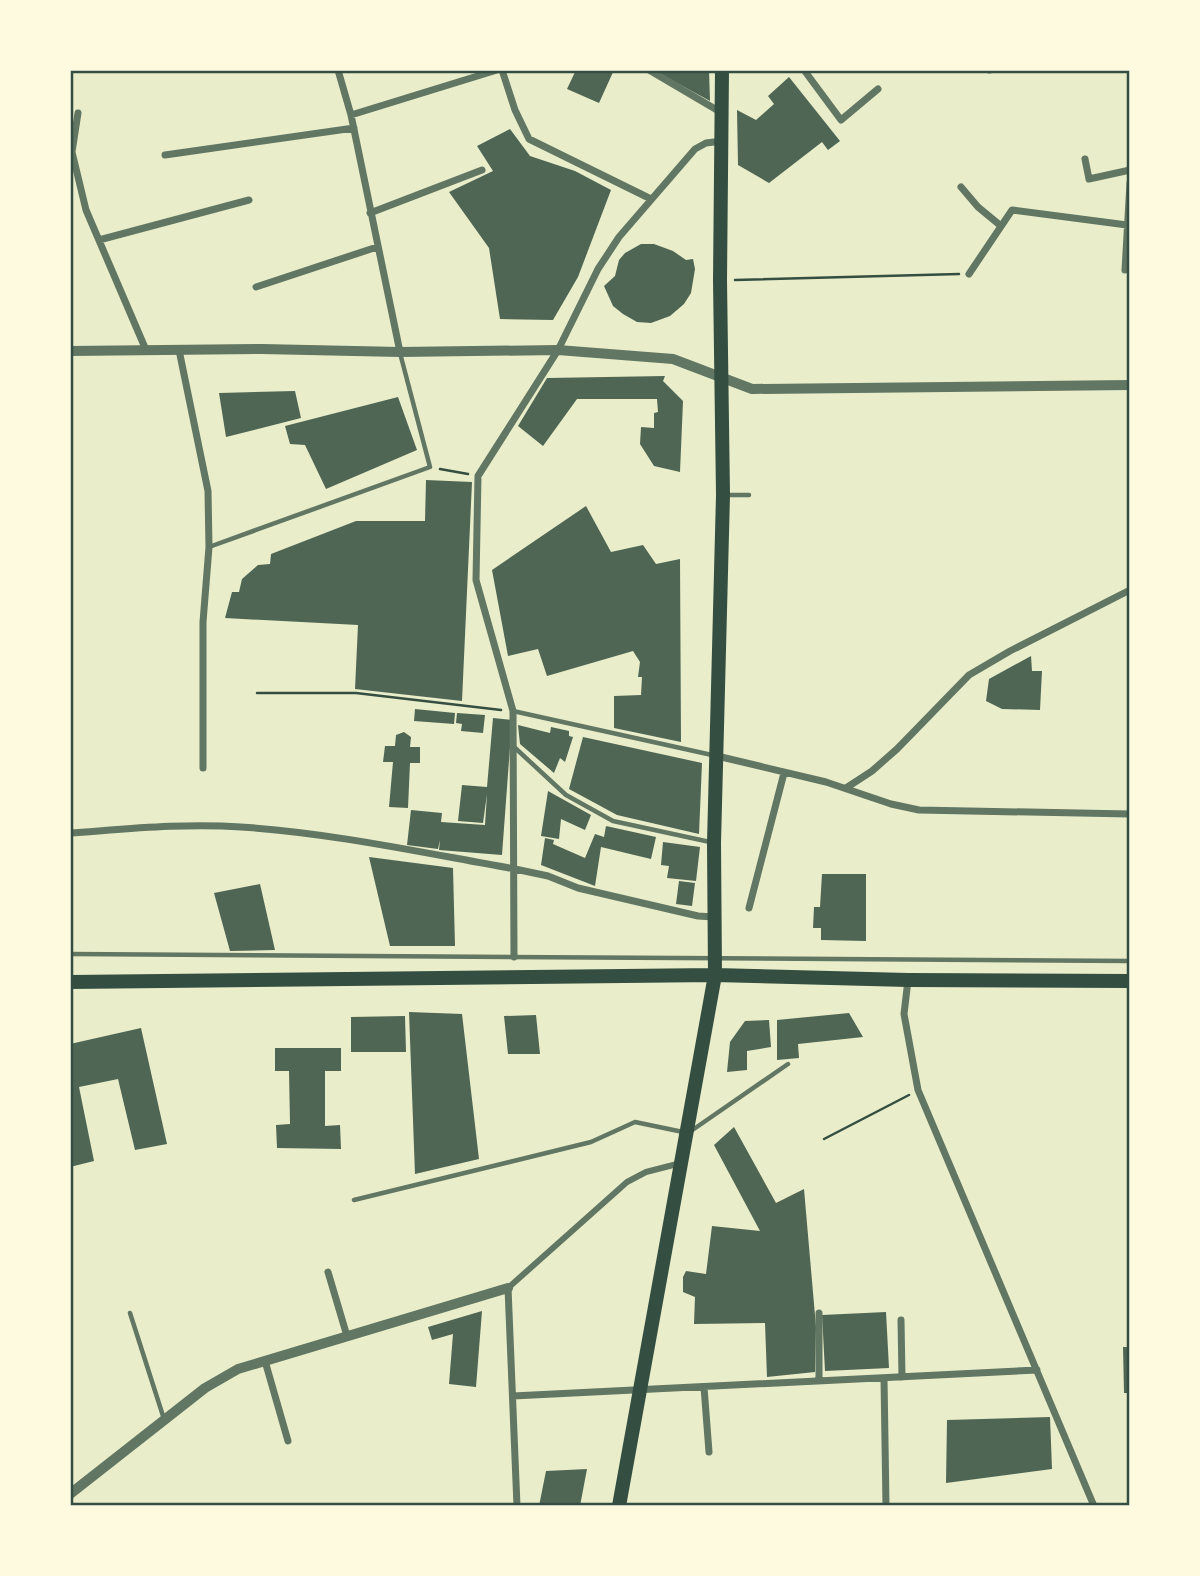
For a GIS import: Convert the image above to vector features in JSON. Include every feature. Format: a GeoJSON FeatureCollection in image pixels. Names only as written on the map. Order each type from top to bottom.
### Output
{"type":"FeatureCollection","features":[{"type":"Feature","properties":{"kind":"main road"},"geometry":{"type":"LineString","coordinates":[[619,1506],[715,975],[714,843],[723,495],[720,378],[722,113],[726,70]]}},
{"type":"Feature","properties":{"kind":"main road"},"geometry":{"type":"LineString","coordinates":[[70,982],[715,975],[908,980],[1130,981]]}},
{"type":"Feature","properties":{"kind":"street"},"geometry":{"type":"LineString","coordinates":[[338,70],[354,128],[400,352]]}},
{"type":"Feature","properties":{"kind":"street"},"geometry":{"type":"LineString","coordinates":[[351,115],[500,70],[529,139],[651,199]]}},
{"type":"Feature","properties":{"kind":"street"},"geometry":{"type":"LineString","coordinates":[[649,70],[722,113]]}},
{"type":"Feature","properties":{"kind":"street"},"geometry":{"type":"LineString","coordinates":[[804,70],[841,120],[878,89]]}},
{"type":"Feature","properties":{"kind":"street"},"geometry":{"type":"LineString","coordinates":[[78,113],[72,152],[86,210],[146,351]]}},
{"type":"Feature","properties":{"kind":"street"},"geometry":{"type":"LineString","coordinates":[[165,155],[354,128]]}},
{"type":"Feature","properties":{"kind":"street"},"geometry":{"type":"LineString","coordinates":[[514,957],[513,711],[476,580],[478,476],[558,350],[598,269],[619,237],[695,149],[706,143],[723,140]]}},
{"type":"Feature","properties":{"kind":"street"},"geometry":{"type":"LineString","coordinates":[[1085,159],[1089,179],[1130,170]]}},
{"type":"Feature","properties":{"kind":"street"},"geometry":{"type":"LineString","coordinates":[[370,213],[482,170]]}},
{"type":"Feature","properties":{"kind":"street"},"geometry":{"type":"LineString","coordinates":[[1125,270],[1130,183]]}},
{"type":"Feature","properties":{"kind":"street"},"geometry":{"type":"LineString","coordinates":[[961,187],[978,207],[1001,226]]}},
{"type":"Feature","properties":{"kind":"street"},"geometry":{"type":"LineString","coordinates":[[99,240],[249,200]]}},
{"type":"Feature","properties":{"kind":"street"},"geometry":{"type":"LineString","coordinates":[[969,274],[1012,210],[1127,225]]}},
{"type":"Feature","properties":{"kind":"street"},"geometry":{"type":"LineString","coordinates":[[256,287],[377,247]]}},
{"type":"Feature","properties":{"kind":"street"},"geometry":{"type":"LineString","coordinates":[[179,350],[208,491],[209,547],[203,622],[203,768]]}},
{"type":"Feature","properties":{"kind":"street"},"geometry":{"type":"LineString","coordinates":[[70,351],[558,350],[673,359],[752,389],[1130,385]]}},
{"type":"Feature","properties":{"kind":"street"},"geometry":{"type":"LineString","coordinates":[[846,788],[872,771],[897,749],[969,675],[1130,590]]}},
{"type":"Feature","properties":{"kind":"street"},"geometry":{"type":"LineString","coordinates":[[717,756],[846,788],[891,804],[919,810],[1130,814]]}},
{"type":"Feature","properties":{"kind":"street"},"geometry":{"type":"LineString","coordinates":[[749,908],[784,773]]}},
{"type":"Feature","properties":{"kind":"street"},"geometry":{"type":"LineString","coordinates":[[70,833],[162,827],[239,827],[359,842],[515,869],[548,876],[578,888],[698,916],[715,917]]}},
{"type":"Feature","properties":{"kind":"street"},"geometry":{"type":"LineString","coordinates":[[908,980],[904,1014],[918,1090],[1094,1506]]}},
{"type":"Feature","properties":{"kind":"street"},"geometry":{"type":"LineString","coordinates":[[70,1494],[205,1388],[238,1369],[508,1288],[627,1182],[646,1172],[683,1162]]}},
{"type":"Feature","properties":{"kind":"street"},"geometry":{"type":"LineString","coordinates":[[328,1272],[347,1336]]}},
{"type":"Feature","properties":{"kind":"street"},"geometry":{"type":"LineString","coordinates":[[508,1288],[517,1506]]}},
{"type":"Feature","properties":{"kind":"street"},"geometry":{"type":"LineString","coordinates":[[819,1312],[819,1381]]}},
{"type":"Feature","properties":{"kind":"street"},"geometry":{"type":"LineString","coordinates":[[901,1320],[902,1377]]}},
{"type":"Feature","properties":{"kind":"street"},"geometry":{"type":"LineString","coordinates":[[265,1361],[288,1441]]}},
{"type":"Feature","properties":{"kind":"street"},"geometry":{"type":"LineString","coordinates":[[513,1396],[1037,1370]]}},
{"type":"Feature","properties":{"kind":"street"},"geometry":{"type":"LineString","coordinates":[[884,1378],[886,1506]]}},
{"type":"Feature","properties":{"kind":"street"},"geometry":{"type":"LineString","coordinates":[[704,1387],[709,1452]]}},
{"type":"Feature","properties":{"kind":"lane"},"geometry":{"type":"LineString","coordinates":[[209,547],[430,467],[400,352]]}},
{"type":"Feature","properties":{"kind":"lane"},"geometry":{"type":"LineString","coordinates":[[723,495],[749,495]]}},
{"type":"Feature","properties":{"kind":"lane"},"geometry":{"type":"LineString","coordinates":[[513,711],[717,756]]}},
{"type":"Feature","properties":{"kind":"lane"},"geometry":{"type":"LineString","coordinates":[[513,746],[566,795],[613,821],[714,843]]}},
{"type":"Feature","properties":{"kind":"lane"},"geometry":{"type":"LineString","coordinates":[[70,954],[1130,961]]}},
{"type":"Feature","properties":{"kind":"lane"},"geometry":{"type":"LineString","coordinates":[[354,1200],[591,1142],[635,1122],[688,1133],[788,1064]]}},
{"type":"Feature","properties":{"kind":"lane"},"geometry":{"type":"LineString","coordinates":[[130,1313],[164,1420]]}},
{"type":"Feature","properties":{"kind":"path"},"geometry":{"type":"LineString","coordinates":[[720,280],[969,274]]}},
{"type":"Feature","properties":{"kind":"path"},"geometry":{"type":"LineString","coordinates":[[430,467],[478,476]]}},
{"type":"Feature","properties":{"kind":"path"},"geometry":{"type":"LineString","coordinates":[[257,693],[356,693],[513,711]]}},
{"type":"Feature","properties":{"kind":"path"},"geometry":{"type":"LineString","coordinates":[[824,1139],[918,1090]]}},
{"type":"Feature","properties":{"kind":"building"},"geometry":{"type":"Polygon","coordinates":[[[576,70],[614,70],[599,103],[567,89],[576,70]]]}},
{"type":"Feature","properties":{"kind":"building"},"geometry":{"type":"Polygon","coordinates":[[[709,70],[710,101],[657,72],[709,70]]]}},
{"type":"Feature","properties":{"kind":"building"},"geometry":{"type":"Polygon","coordinates":[[[789,77],[840,141],[828,150],[822,142],[769,183],[738,165],[737,110],[756,120],[774,104],[768,96],[789,77]]]}},
{"type":"Feature","properties":{"kind":"building"},"geometry":{"type":"Polygon","coordinates":[[[510,129],[530,156],[575,171],[611,190],[578,277],[553,320],[500,319],[489,248],[449,192],[493,171],[477,146],[510,129]]]}},
{"type":"Feature","properties":{"kind":"building"},"geometry":{"type":"Polygon","coordinates":[[[641,244],[654,244],[673,251],[686,260],[693,259],[695,269],[691,293],[684,304],[670,316],[651,323],[637,322],[623,314],[613,306],[604,286],[615,276],[619,260],[625,253],[641,244]]]}},
{"type":"Feature","properties":{"kind":"building"},"geometry":{"type":"Polygon","coordinates":[[[665,376],[663,381],[683,401],[680,472],[654,466],[640,444],[641,427],[654,428],[654,413],[658,412],[657,399],[577,399],[543,446],[518,426],[547,378],[665,376]]]}},
{"type":"Feature","properties":{"kind":"building"},"geometry":{"type":"Polygon","coordinates":[[[295,391],[301,418],[226,437],[219,393],[295,391]]]}},
{"type":"Feature","properties":{"kind":"building"},"geometry":{"type":"Polygon","coordinates":[[[398,397],[417,450],[326,489],[305,445],[290,444],[285,426],[398,397]]]}},
{"type":"Feature","properties":{"kind":"building"},"geometry":{"type":"Polygon","coordinates":[[[426,480],[472,482],[462,701],[355,689],[358,625],[225,618],[232,592],[239,592],[242,579],[258,565],[270,564],[271,554],[356,521],[425,521],[426,480]]]}},
{"type":"Feature","properties":{"kind":"building"},"geometry":{"type":"Polygon","coordinates":[[[586,506],[611,552],[643,545],[656,564],[680,559],[681,742],[614,728],[614,696],[641,695],[642,677],[638,677],[640,662],[633,651],[547,676],[538,649],[508,656],[492,570],[586,506]]]}},
{"type":"Feature","properties":{"kind":"building"},"geometry":{"type":"Polygon","coordinates":[[[1031,656],[1032,671],[1042,671],[1040,710],[1002,709],[986,701],[989,679],[1031,656]]]}},
{"type":"Feature","properties":{"kind":"building"},"geometry":{"type":"Polygon","coordinates":[[[415,709],[455,713],[454,724],[414,721],[415,709]]]}},
{"type":"Feature","properties":{"kind":"building"},"geometry":{"type":"Polygon","coordinates":[[[457,713],[485,715],[483,733],[461,731],[462,724],[456,723],[457,713]]]}},
{"type":"Feature","properties":{"kind":"building"},"geometry":{"type":"Polygon","coordinates":[[[493,718],[512,720],[502,855],[439,850],[440,840],[438,849],[407,845],[411,810],[442,813],[441,822],[485,825],[487,794],[483,823],[458,821],[462,785],[487,787],[493,718]]]}},
{"type":"Feature","properties":{"kind":"building"},"geometry":{"type":"Polygon","coordinates":[[[518,725],[550,733],[551,727],[569,731],[569,736],[573,737],[565,762],[560,758],[554,773],[520,744],[518,725]]]}},
{"type":"Feature","properties":{"kind":"building"},"geometry":{"type":"Polygon","coordinates":[[[404,732],[411,737],[410,747],[420,747],[420,763],[410,763],[408,808],[389,807],[393,762],[383,762],[385,746],[395,746],[396,735],[404,732]]]}},
{"type":"Feature","properties":{"kind":"building"},"geometry":{"type":"Polygon","coordinates":[[[583,737],[702,763],[699,834],[617,815],[569,789],[583,737]]]}},
{"type":"Feature","properties":{"kind":"building"},"geometry":{"type":"Polygon","coordinates":[[[548,791],[591,815],[585,830],[561,819],[559,839],[541,836],[548,791]]]}},
{"type":"Feature","properties":{"kind":"building"},"geometry":{"type":"Polygon","coordinates":[[[606,826],[656,837],[651,859],[601,847],[595,886],[541,865],[545,838],[554,840],[553,844],[585,858],[595,834],[604,837],[606,826]]]}},
{"type":"Feature","properties":{"kind":"building"},"geometry":{"type":"Polygon","coordinates":[[[663,842],[700,847],[696,881],[667,878],[669,866],[661,865],[663,842]]]}},
{"type":"Feature","properties":{"kind":"building"},"geometry":{"type":"Polygon","coordinates":[[[369,857],[453,868],[455,946],[390,946],[369,857]]]}},
{"type":"Feature","properties":{"kind":"building"},"geometry":{"type":"Polygon","coordinates":[[[822,874],[866,874],[866,941],[821,940],[821,928],[813,928],[814,907],[820,907],[822,874]]]}},
{"type":"Feature","properties":{"kind":"building"},"geometry":{"type":"Polygon","coordinates":[[[679,881],[695,883],[692,906],[676,904],[679,881]]]}},
{"type":"Feature","properties":{"kind":"building"},"geometry":{"type":"Polygon","coordinates":[[[260,884],[275,950],[230,951],[214,893],[260,884]]]}},
{"type":"Feature","properties":{"kind":"building"},"geometry":{"type":"Polygon","coordinates":[[[409,1012],[462,1014],[479,1159],[415,1174],[409,1012]]]}},
{"type":"Feature","properties":{"kind":"building"},"geometry":{"type":"Polygon","coordinates":[[[849,1013],[863,1037],[798,1044],[799,1058],[777,1060],[777,1020],[849,1013]]]}},
{"type":"Feature","properties":{"kind":"building"},"geometry":{"type":"Polygon","coordinates":[[[536,1015],[540,1054],[508,1054],[504,1016],[536,1015]]]}},
{"type":"Feature","properties":{"kind":"building"},"geometry":{"type":"Polygon","coordinates":[[[405,1016],[406,1052],[351,1052],[351,1017],[405,1016]]]}},
{"type":"Feature","properties":{"kind":"building"},"geometry":{"type":"Polygon","coordinates":[[[769,1020],[771,1047],[747,1051],[747,1070],[727,1072],[730,1042],[745,1021],[769,1020]]]}},
{"type":"Feature","properties":{"kind":"building"},"geometry":{"type":"Polygon","coordinates":[[[141,1028],[167,1144],[135,1150],[118,1079],[79,1087],[94,1161],[70,1167],[70,1044],[141,1028]]]}},
{"type":"Feature","properties":{"kind":"building"},"geometry":{"type":"Polygon","coordinates":[[[275,1048],[341,1048],[341,1071],[325,1071],[325,1126],[340,1125],[341,1149],[277,1148],[276,1125],[290,1124],[289,1071],[275,1071],[275,1048]]]}},
{"type":"Feature","properties":{"kind":"building"},"geometry":{"type":"Polygon","coordinates":[[[734,1127],[776,1203],[804,1189],[816,1327],[815,1372],[767,1377],[765,1323],[694,1324],[695,1297],[683,1292],[683,1277],[686,1271],[706,1274],[712,1226],[760,1231],[714,1145],[734,1127]]]}},
{"type":"Feature","properties":{"kind":"building"},"geometry":{"type":"Polygon","coordinates":[[[482,1311],[476,1387],[449,1384],[453,1334],[432,1340],[428,1327],[482,1311]]]}},
{"type":"Feature","properties":{"kind":"building"},"geometry":{"type":"Polygon","coordinates":[[[886,1312],[889,1368],[825,1371],[822,1315],[886,1312]]]}},
{"type":"Feature","properties":{"kind":"building"},"geometry":{"type":"Polygon","coordinates":[[[1123,1347],[1130,1347],[1130,1393],[1124,1393],[1123,1347]]]}},
{"type":"Feature","properties":{"kind":"building"},"geometry":{"type":"Polygon","coordinates":[[[1050,1417],[1052,1469],[946,1483],[947,1420],[1050,1417]]]}},
{"type":"Feature","properties":{"kind":"building"},"geometry":{"type":"Polygon","coordinates":[[[587,1469],[580,1506],[539,1506],[546,1471],[587,1469]]]}}]}
